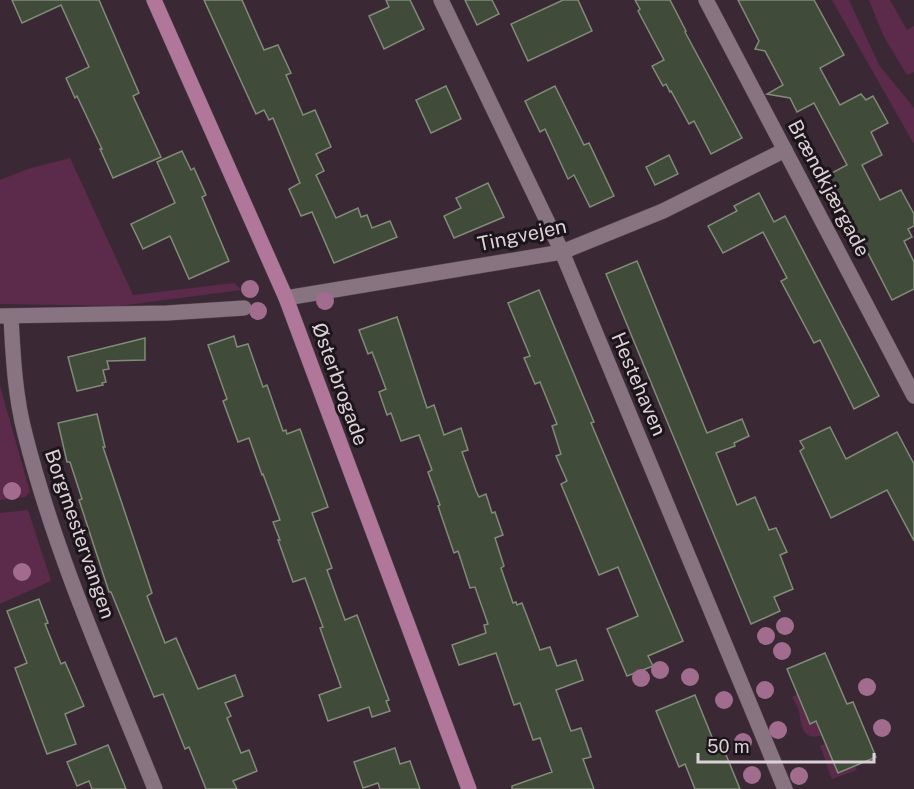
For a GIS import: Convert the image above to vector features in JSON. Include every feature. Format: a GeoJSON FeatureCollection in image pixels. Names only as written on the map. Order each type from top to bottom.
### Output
{"type":"FeatureCollection","features":[{"type":"Feature","properties":{"kind":"main road","name":"Østerbrogade"},"geometry":{"type":"LineString","coordinates":[[154,0],[286,298],[469,789]]}},
{"type":"Feature","properties":{"kind":"street","name":"Hestehaven"},"geometry":{"type":"LineString","coordinates":[[441,0],[562,252],[785,789]]}},
{"type":"Feature","properties":{"kind":"street","name":"Brændkjærgade"},"geometry":{"type":"LineString","coordinates":[[706,0],[914,396]]}},
{"type":"Feature","properties":{"kind":"street","name":"Tingvejen"},"geometry":{"type":"LineString","coordinates":[[286,298],[562,252],[663,211],[785,150]]}},
{"type":"Feature","properties":{"kind":"street"},"geometry":{"type":"LineString","coordinates":[[5,316],[244,309]]}},
{"type":"Feature","properties":{"kind":"street","name":"Borgmestervangen"},"geometry":{"type":"LineString","coordinates":[[5,316],[24,433],[65,569],[155,789]]}},
{"type":"Feature","properties":{"kind":"shaded area"},"geometry":{"type":"Polygon","coordinates":[[[832,0],[849,0],[879,65],[914,108],[914,144],[832,0]]]}},
{"type":"Feature","properties":{"kind":"shaded area"},"geometry":{"type":"Polygon","coordinates":[[[869,0],[890,0],[907,30],[914,26],[914,72],[907,75],[883,35],[869,0]]]}},
{"type":"Feature","properties":{"kind":"shaded area"},"geometry":{"type":"Polygon","coordinates":[[[70,158],[133,295],[234,283],[241,290],[119,306],[0,304],[0,180],[28,169],[70,158]]]}},
{"type":"Feature","properties":{"kind":"shaded area"},"geometry":{"type":"Polygon","coordinates":[[[0,386],[30,492],[25,497],[0,500],[0,386]]]}},
{"type":"Feature","properties":{"kind":"shaded area"},"geometry":{"type":"Polygon","coordinates":[[[28,510],[51,581],[0,604],[0,513],[28,510]]]}},
{"type":"Feature","properties":{"kind":"shaded area"},"geometry":{"type":"Polygon","coordinates":[[[798,694],[810,724],[816,721],[822,735],[811,736],[804,731],[792,697],[798,694]]]}},
{"type":"Feature","properties":{"kind":"shaded area"},"geometry":{"type":"Polygon","coordinates":[[[825,744],[838,773],[855,766],[857,770],[832,779],[820,746],[825,744]]]}},
{"type":"Feature","properties":{"kind":"building"},"geometry":{"type":"Polygon","coordinates":[[[12,0],[99,0],[139,93],[133,96],[161,157],[113,178],[100,149],[102,149],[66,78],[89,67],[61,5],[22,23],[12,0]]]}},
{"type":"Feature","properties":{"kind":"building"},"geometry":{"type":"Polygon","coordinates":[[[204,0],[242,0],[264,50],[278,45],[291,73],[286,75],[303,115],[315,110],[331,147],[316,154],[324,171],[316,175],[336,218],[358,208],[361,217],[367,215],[372,228],[390,221],[397,237],[334,263],[312,212],[301,216],[289,189],[300,183],[273,118],[269,120],[264,110],[256,114],[204,0]]]}},
{"type":"Feature","properties":{"kind":"building"},"geometry":{"type":"Polygon","coordinates":[[[386,0],[410,0],[424,29],[384,49],[369,16],[389,7],[386,0]]]}},
{"type":"Feature","properties":{"kind":"building"},"geometry":{"type":"Polygon","coordinates":[[[465,0],[492,0],[499,14],[477,25],[465,0]]]}},
{"type":"Feature","properties":{"kind":"building"},"geometry":{"type":"Polygon","coordinates":[[[563,0],[578,0],[592,31],[528,61],[511,24],[563,0]]]}},
{"type":"Feature","properties":{"kind":"building"},"geometry":{"type":"Polygon","coordinates":[[[635,0],[670,0],[742,138],[711,154],[694,121],[689,124],[671,91],[666,84],[663,86],[652,66],[664,60],[638,11],[640,9],[635,0]]]}},
{"type":"Feature","properties":{"kind":"building"},"geometry":{"type":"Polygon","coordinates":[[[738,0],[814,0],[844,55],[820,68],[840,105],[861,94],[866,100],[873,96],[888,123],[871,132],[882,155],[862,165],[880,200],[901,190],[914,214],[914,226],[908,229],[912,237],[904,241],[914,262],[914,289],[892,300],[828,175],[847,165],[814,103],[797,112],[790,98],[767,94],[783,85],[765,51],[755,49],[759,41],[738,0]]]}},
{"type":"Feature","properties":{"kind":"building"},"geometry":{"type":"Polygon","coordinates":[[[446,86],[461,119],[431,133],[416,100],[446,86]]]}},
{"type":"Feature","properties":{"kind":"building"},"geometry":{"type":"Polygon","coordinates":[[[555,86],[584,145],[589,143],[614,196],[590,207],[574,175],[568,179],[545,129],[540,132],[525,101],[555,86]]]}},
{"type":"Feature","properties":{"kind":"building"},"geometry":{"type":"Polygon","coordinates":[[[182,151],[191,170],[194,168],[206,195],[202,197],[229,261],[189,279],[170,236],[143,249],[131,224],[175,203],[157,162],[182,151]]]}},
{"type":"Feature","properties":{"kind":"building"},"geometry":{"type":"Polygon","coordinates":[[[669,155],[678,174],[655,185],[646,167],[669,155]]]}},
{"type":"Feature","properties":{"kind":"building"},"geometry":{"type":"Polygon","coordinates":[[[488,183],[504,217],[454,238],[444,216],[461,208],[456,198],[488,183]]]}},
{"type":"Feature","properties":{"kind":"building"},"geometry":{"type":"Polygon","coordinates":[[[759,193],[774,222],[785,216],[879,396],[854,409],[820,340],[814,343],[781,281],[787,278],[763,232],[723,253],[708,226],[737,211],[734,206],[759,193]]]}},
{"type":"Feature","properties":{"kind":"building"},"geometry":{"type":"Polygon","coordinates":[[[637,261],[707,433],[742,419],[749,436],[734,443],[735,446],[716,453],[737,505],[755,497],[769,530],[776,528],[787,552],[780,555],[793,589],[774,597],[780,611],[751,624],[606,274],[637,261]]]}},
{"type":"Feature","properties":{"kind":"building"},"geometry":{"type":"Polygon","coordinates":[[[539,290],[594,422],[591,423],[683,641],[648,656],[653,666],[627,676],[607,629],[638,616],[618,567],[599,575],[561,484],[567,481],[556,456],[561,454],[552,426],[557,424],[540,382],[535,384],[524,358],[530,356],[508,303],[539,290]]]}},
{"type":"Feature","properties":{"kind":"building"},"geometry":{"type":"Polygon","coordinates":[[[397,317],[427,408],[434,405],[444,435],[461,428],[468,450],[462,452],[476,491],[479,497],[486,494],[503,535],[495,538],[504,566],[501,568],[513,603],[516,602],[517,605],[522,603],[540,650],[550,647],[557,666],[576,660],[583,680],[556,690],[571,731],[581,728],[591,757],[583,759],[594,789],[512,789],[512,786],[552,772],[540,738],[533,740],[520,703],[514,705],[496,653],[459,665],[452,645],[486,633],[484,625],[488,624],[475,587],[470,588],[458,551],[454,553],[428,472],[432,470],[419,435],[401,441],[391,413],[387,415],[379,392],[386,389],[372,352],[368,354],[359,330],[397,317]]]}},
{"type":"Feature","properties":{"kind":"building"},"geometry":{"type":"Polygon","coordinates":[[[234,336],[237,347],[248,344],[263,387],[267,385],[283,431],[286,430],[287,434],[300,429],[328,507],[312,513],[332,568],[327,570],[345,620],[357,615],[389,700],[386,701],[390,711],[372,717],[369,707],[328,721],[319,695],[341,687],[320,628],[323,627],[305,578],[293,582],[273,522],[280,520],[249,438],[238,442],[223,401],[227,399],[208,345],[234,336]]]}},
{"type":"Feature","properties":{"kind":"building"},"geometry":{"type":"Polygon","coordinates":[[[145,338],[145,360],[107,361],[109,369],[103,370],[106,382],[102,383],[103,385],[77,391],[68,357],[145,338]]]}},
{"type":"Feature","properties":{"kind":"building"},"geometry":{"type":"Polygon","coordinates":[[[97,414],[105,447],[103,447],[152,593],[147,596],[165,643],[176,638],[198,689],[235,675],[243,696],[225,703],[231,716],[227,718],[241,753],[249,750],[257,771],[233,781],[237,789],[206,789],[189,747],[185,749],[163,694],[154,697],[111,592],[109,592],[79,500],[82,499],[70,462],[67,462],[58,423],[97,414]]]}},
{"type":"Feature","properties":{"kind":"building"},"geometry":{"type":"Polygon","coordinates":[[[830,427],[846,459],[897,432],[914,464],[914,541],[887,490],[831,518],[800,451],[804,448],[800,441],[830,427]]]}},
{"type":"Feature","properties":{"kind":"building"},"geometry":{"type":"Polygon","coordinates":[[[39,599],[48,623],[45,624],[61,664],[65,662],[84,706],[65,714],[76,744],[47,754],[15,668],[27,663],[7,611],[39,599]]]}},
{"type":"Feature","properties":{"kind":"building"},"geometry":{"type":"Polygon","coordinates":[[[825,653],[847,704],[853,702],[876,757],[838,773],[816,721],[810,724],[787,669],[825,653]]]}},
{"type":"Feature","properties":{"kind":"building"},"geometry":{"type":"Polygon","coordinates":[[[695,695],[716,747],[722,745],[740,789],[695,789],[685,764],[679,767],[656,711],[695,695]]]}},
{"type":"Feature","properties":{"kind":"building"},"geometry":{"type":"Polygon","coordinates":[[[108,745],[126,789],[92,789],[89,781],[77,786],[67,762],[108,745]]]}},
{"type":"Feature","properties":{"kind":"building"},"geometry":{"type":"Polygon","coordinates":[[[395,748],[400,764],[410,761],[420,789],[380,789],[378,783],[363,788],[354,762],[395,748]]]}}]}
